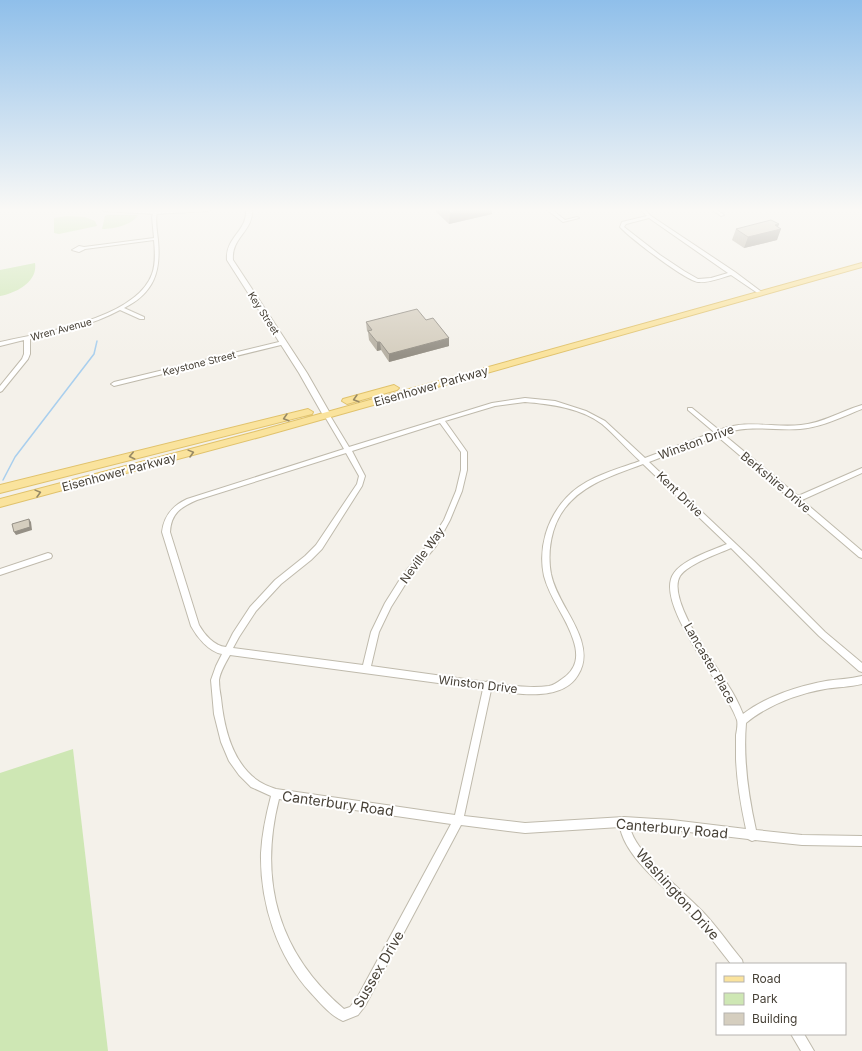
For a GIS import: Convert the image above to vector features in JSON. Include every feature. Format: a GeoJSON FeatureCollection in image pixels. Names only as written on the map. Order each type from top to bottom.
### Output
{"type":"FeatureCollection","features":[{"type":"Feature","properties":{"kind":"main road","name":"Eisenhower Parkway"},"geometry":{"type":"LineString","coordinates":[[759,291],[862,259]]}},
{"type":"Feature","properties":{"kind":"main road","name":"Eisenhower Parkway"},"geometry":{"type":"LineString","coordinates":[[0,503],[176,457],[325,412],[759,291],[862,265]]}},
{"type":"Feature","properties":{"kind":"main road","name":"Eisenhower Parkway"},"geometry":{"type":"LineString","coordinates":[[0,489],[325,412]]}},
{"type":"Feature","properties":{"kind":"street","name":"Wren Avenue"},"geometry":{"type":"LineString","coordinates":[[0,344],[83,324],[121,309],[137,297],[151,282],[156,268],[156,258]]}},
{"type":"Feature","properties":{"kind":"street","name":"Key Street"},"geometry":{"type":"LineString","coordinates":[[230,258],[325,412]]}},
{"type":"Feature","properties":{"kind":"street"},"geometry":{"type":"LineString","coordinates":[[665,258],[691,278],[704,281],[733,273]]}},
{"type":"Feature","properties":{"kind":"street"},"geometry":{"type":"LineString","coordinates":[[711,258],[759,291]]}},
{"type":"Feature","properties":{"kind":"street"},"geometry":{"type":"LineString","coordinates":[[121,309],[142,318]]}},
{"type":"Feature","properties":{"kind":"street"},"geometry":{"type":"LineString","coordinates":[[0,390],[25,359],[27,354],[27,338]]}},
{"type":"Feature","properties":{"kind":"street","name":"Keystone Street"},"geometry":{"type":"LineString","coordinates":[[114,384],[283,343]]}},
{"type":"Feature","properties":{"kind":"street","name":"Kent Drive"},"geometry":{"type":"LineString","coordinates":[[348,450],[504,402],[542,401],[565,405],[584,412],[603,422],[732,545],[822,634],[862,668]]}},
{"type":"Feature","properties":{"kind":"street","name":"Winston Drive"},"geometry":{"type":"LineString","coordinates":[[348,450],[195,498],[181,505],[170,514],[166,524],[166,532],[194,626],[202,637],[209,644],[219,650],[488,686],[543,690],[556,687],[568,680],[578,669],[581,650],[577,636],[559,604],[551,585],[546,554],[548,537],[552,524],[565,504],[585,486],[645,461],[738,426],[808,426],[862,407]]}},
{"type":"Feature","properties":{"kind":"street","name":"Berkshire Drive"},"geometry":{"type":"LineString","coordinates":[[690,409],[862,555]]}},
{"type":"Feature","properties":{"kind":"street","name":"Canterbury Road"},"geometry":{"type":"LineString","coordinates":[[325,412],[362,476],[360,484],[319,547],[308,558],[278,582],[253,609],[236,635],[220,666],[215,685],[218,714],[225,742],[232,758],[242,772],[254,784],[276,794],[525,828],[624,822],[672,825],[752,836],[802,840],[862,841]]}},
{"type":"Feature","properties":{"kind":"street","name":"Neville Way"},"geometry":{"type":"LineString","coordinates":[[366,669],[375,632],[388,605],[405,578],[433,544],[447,520],[459,491],[464,470],[464,452],[442,421]]}},
{"type":"Feature","properties":{"kind":"street"},"geometry":{"type":"LineString","coordinates":[[796,500],[860,473]]}},
{"type":"Feature","properties":{"kind":"street","name":"Lancaster Place"},"geometry":{"type":"LineString","coordinates":[[732,545],[684,568],[676,575],[673,590],[689,631],[731,698],[742,721]]}},
{"type":"Feature","properties":{"kind":"street"},"geometry":{"type":"LineString","coordinates":[[0,572],[48,556]]}},
{"type":"Feature","properties":{"kind":"street"},"geometry":{"type":"LineString","coordinates":[[752,836],[747,812],[740,758],[742,721],[750,713],[796,693],[821,686],[850,683],[862,680]]}},
{"type":"Feature","properties":{"kind":"street","name":"Sussex Drive"},"geometry":{"type":"LineString","coordinates":[[276,794],[271,813],[266,862],[268,892],[277,923],[286,948],[305,976],[325,1000],[343,1015],[354,1011],[361,1002],[459,819],[488,686]]}},
{"type":"Feature","properties":{"kind":"street","name":"Washington Drive"},"geometry":{"type":"LineString","coordinates":[[624,822],[626,835],[644,861],[698,914],[737,963]]}},
{"type":"Feature","properties":{"kind":"street"},"geometry":{"type":"LineString","coordinates":[[798,1035],[808,1051]]}},
{"type":"Feature","properties":{"kind":"green space"},"geometry":{"type":"Polygon","coordinates":[[[35,263],[33,276],[25,286],[0,296],[0,270],[35,263]]]}},
{"type":"Feature","properties":{"kind":"green space"},"geometry":{"type":"Polygon","coordinates":[[[73,749],[108,1051],[0,1051],[0,773],[73,749]]]}},
{"type":"Feature","properties":{"kind":"building"},"geometry":{"type":"Polygon","coordinates":[[[417,309],[426,320],[433,318],[449,338],[389,354],[380,342],[377,342],[368,331],[372,330],[366,322],[417,309]]]}},
{"type":"Feature","properties":{"kind":"building"},"geometry":{"type":"Polygon","coordinates":[[[29,519],[30,527],[14,532],[12,524],[29,519]]]}},
{"type":"Feature","properties":{"kind":"waterway"},"geometry":{"type":"LineString","coordinates":[[3,480],[15,457],[94,354],[97,341]]}}]}
